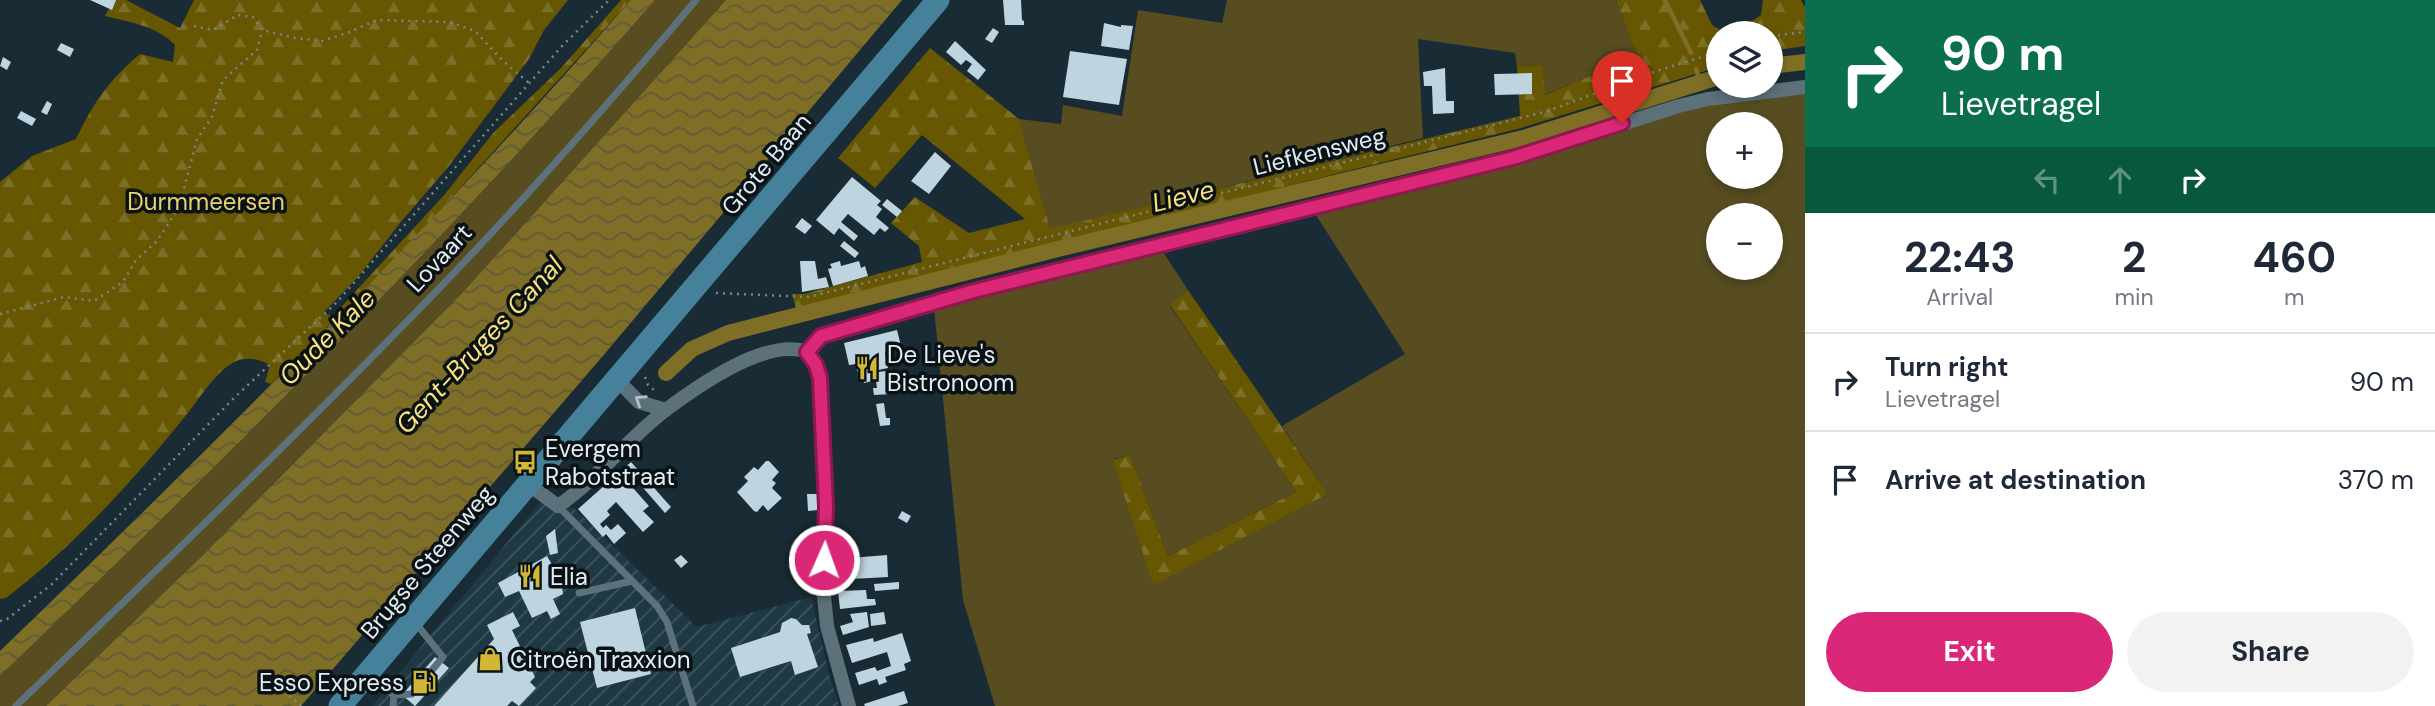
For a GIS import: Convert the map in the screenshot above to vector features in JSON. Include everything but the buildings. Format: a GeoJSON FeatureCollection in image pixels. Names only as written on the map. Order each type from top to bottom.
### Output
{"type":"FeatureCollection","features":[{"type":"Feature","properties":{"kind":"main road","name":"Grote Baan"},"geometry":{"type":"LineString","coordinates":[[634,361],[938,0]]}},
{"type":"Feature","properties":{"kind":"main road","name":"Brugse Steenweg"},"geometry":{"type":"LineString","coordinates":[[340,706],[634,361]]}},
{"type":"Feature","properties":{"kind":"street"},"geometry":{"type":"LineString","coordinates":[[807,352],[821,336],[974,291],[1513,158],[1679,106],[1734,95],[1805,87]]}},
{"type":"Feature","properties":{"kind":"street"},"geometry":{"type":"LineString","coordinates":[[558,506],[666,410],[745,360],[788,348],[807,352],[816,365],[820,378],[826,507],[823,586],[827,626],[849,706]]}},
{"type":"Feature","properties":{"kind":"street"},"geometry":{"type":"LineString","coordinates":[[618,381],[639,402],[666,410]]}},
{"type":"Feature","properties":{"kind":"street","name":"Brugse Steenweg"},"geometry":{"type":"LineString","coordinates":[[528,484],[558,506]]}},
{"type":"Feature","properties":{"kind":"lane","name":"Lovaart"},"geometry":{"type":"LineString","coordinates":[[16,706],[184,544],[450,277],[643,63],[696,0]]}},
{"type":"Feature","properties":{"kind":"lane"},"geometry":{"type":"LineString","coordinates":[[558,506],[657,606],[667,622],[693,706]]}},
{"type":"Feature","properties":{"kind":"lane"},"geometry":{"type":"LineString","coordinates":[[579,593],[632,581]]}},
{"type":"Feature","properties":{"kind":"lane"},"geometry":{"type":"LineString","coordinates":[[367,674],[394,695],[412,694],[443,657],[413,620]]}},
{"type":"Feature","properties":{"kind":"lane"},"geometry":{"type":"LineString","coordinates":[[393,706],[394,695]]}},
{"type":"Feature","properties":{"kind":"path"},"geometry":{"type":"LineString","coordinates":[[0,621],[7,619],[51,585],[235,397],[337,302],[562,46],[609,0]]}},
{"type":"Feature","properties":{"kind":"path"},"geometry":{"type":"LineString","coordinates":[[194,26],[213,30],[238,15],[253,17],[262,30],[322,41],[377,20],[449,22],[475,31],[502,61],[529,83]]}},
{"type":"Feature","properties":{"kind":"path"},"geometry":{"type":"LineString","coordinates":[[0,314],[64,297],[94,301],[123,282],[136,261],[156,242],[178,208],[197,139],[212,117],[223,80],[257,50],[262,30]]}},
{"type":"Feature","properties":{"kind":"path"},"geometry":{"type":"LineString","coordinates":[[1783,35],[1805,32]]}},
{"type":"Feature","properties":{"kind":"path","name":"Liefkensweg"},"geometry":{"type":"LineString","coordinates":[[694,290],[728,295],[809,297],[1548,111],[1644,75],[1706,56]]}},
{"type":"Feature","properties":{"kind":"path"},"geometry":{"type":"LineString","coordinates":[[634,361],[646,372],[648,385],[658,392]]}},
{"type":"Feature","properties":{"kind":"path"},"geometry":{"type":"LineString","coordinates":[[284,691],[301,706]]}},
{"type":"Feature","properties":{"kind":"shaded area"},"geometry":{"type":"Polygon","coordinates":[[[655,0],[726,0],[464,291],[200,558],[46,706],[0,706],[0,676],[335,346],[498,175],[655,0]]]}},
{"type":"Feature","properties":{"kind":"shaded area"},"geometry":{"type":"Polygon","coordinates":[[[1227,0],[1616,0],[1639,61],[1590,76],[1544,95],[1543,65],[1517,66],[1515,53],[1418,39],[1423,138],[1050,230],[1019,119],[1061,124],[1063,105],[1122,116],[1138,10],[1222,23],[1227,0]]]}},
{"type":"Feature","properties":{"kind":"shaded area"},"geometry":{"type":"Polygon","coordinates":[[[1805,93],[1805,706],[995,706],[963,600],[934,308],[1161,249],[1188,290],[1170,306],[1296,492],[1168,556],[1130,455],[1114,459],[1153,584],[1328,494],[1282,426],[1405,354],[1314,212],[1593,139],[1693,109],[1805,93]]]}},
{"type":"Feature","properties":{"kind":"shaded area"},"geometry":{"type":"Polygon","coordinates":[[[548,493],[577,511],[697,627],[811,597],[839,706],[372,706],[548,493]]]}},
{"type":"Feature","properties":{"kind":"green space","name":"Durmmeersen"},"geometry":{"type":"Polygon","coordinates":[[[114,0],[126,0],[180,28],[194,0],[568,0],[544,30],[529,59],[449,166],[358,277],[323,313],[333,316],[445,194],[494,132],[561,68],[621,0],[631,0],[412,241],[271,384],[265,382],[270,365],[260,360],[239,360],[224,369],[146,464],[102,511],[31,578],[6,598],[0,599],[0,182],[32,156],[76,139],[103,93],[119,73],[140,54],[173,62],[175,45],[160,33],[105,16],[114,0]]]}},
{"type":"Feature","properties":{"kind":"green space"},"geometry":{"type":"Polygon","coordinates":[[[1616,0],[1700,0],[1710,21],[1706,21],[1706,71],[1521,128],[796,308],[792,294],[804,294],[922,262],[919,246],[891,223],[915,197],[969,233],[1025,219],[922,135],[875,188],[838,158],[930,48],[1019,119],[1050,229],[1520,116],[1517,66],[1543,65],[1545,95],[1590,76],[1639,61],[1616,0]]]}},
{"type":"Feature","properties":{"kind":"green space"},"geometry":{"type":"Polygon","coordinates":[[[1763,0],[1801,0],[1805,7],[1805,46],[1783,49],[1783,21],[1752,21],[1761,15],[1763,0]]]}},
{"type":"Feature","properties":{"kind":"green space"},"geometry":{"type":"Polygon","coordinates":[[[1188,290],[1328,494],[1153,585],[1113,460],[1130,455],[1168,556],[1296,492],[1170,305],[1188,290]]]}},
{"type":"Feature","properties":{"kind":"water","name":"Oude Kale"},"geometry":{"type":"Polygon","coordinates":[[[631,0],[655,0],[498,175],[335,346],[0,676],[0,651],[163,493],[323,332],[556,85],[631,0]]]}},
{"type":"Feature","properties":{"kind":"water","name":"Gent-Bruges Canal"},"geometry":{"type":"Polygon","coordinates":[[[726,0],[902,0],[602,357],[301,706],[46,706],[200,558],[464,291],[726,0]]]}},
{"type":"Feature","properties":{"kind":"waterway"},"geometry":{"type":"LineString","coordinates":[[1665,0],[1691,53]]}},
{"type":"Feature","properties":{"kind":"waterway","name":"Lieve"},"geometry":{"type":"LineString","coordinates":[[1783,65],[1805,62]]}},
{"type":"Feature","properties":{"kind":"waterway"},"geometry":{"type":"LineString","coordinates":[[1696,69],[1700,82]]}},
{"type":"Feature","properties":{"kind":"waterway","name":"Lieve"},"geometry":{"type":"LineString","coordinates":[[666,373],[692,349],[728,333],[1058,249],[1527,137],[1706,81]]}},
{"type":"Feature","properties":{"kind":"place","name":"De Lieve's Bistronoom"},"geometry":{"type":"Point","coordinates":[867,368]}},
{"type":"Feature","properties":{"kind":"place","name":"Evergem Rabotstraat"},"geometry":{"type":"Point","coordinates":[525,462]}},
{"type":"Feature","properties":{"kind":"place","name":"Elia"},"geometry":{"type":"Point","coordinates":[530,576]}},
{"type":"Feature","properties":{"kind":"place","name":"Citroën Traxxion"},"geometry":{"type":"Point","coordinates":[490,659]}},
{"type":"Feature","properties":{"kind":"place","name":"Esso Express"},"geometry":{"type":"Point","coordinates":[424,682]}},
{"type":"Feature","properties":{"kind":"route"},"geometry":{"type":"LineString","coordinates":[[824,560],[826,507],[820,378],[816,365],[807,352],[821,336],[974,291],[1513,158],[1622,123]]}}]}
